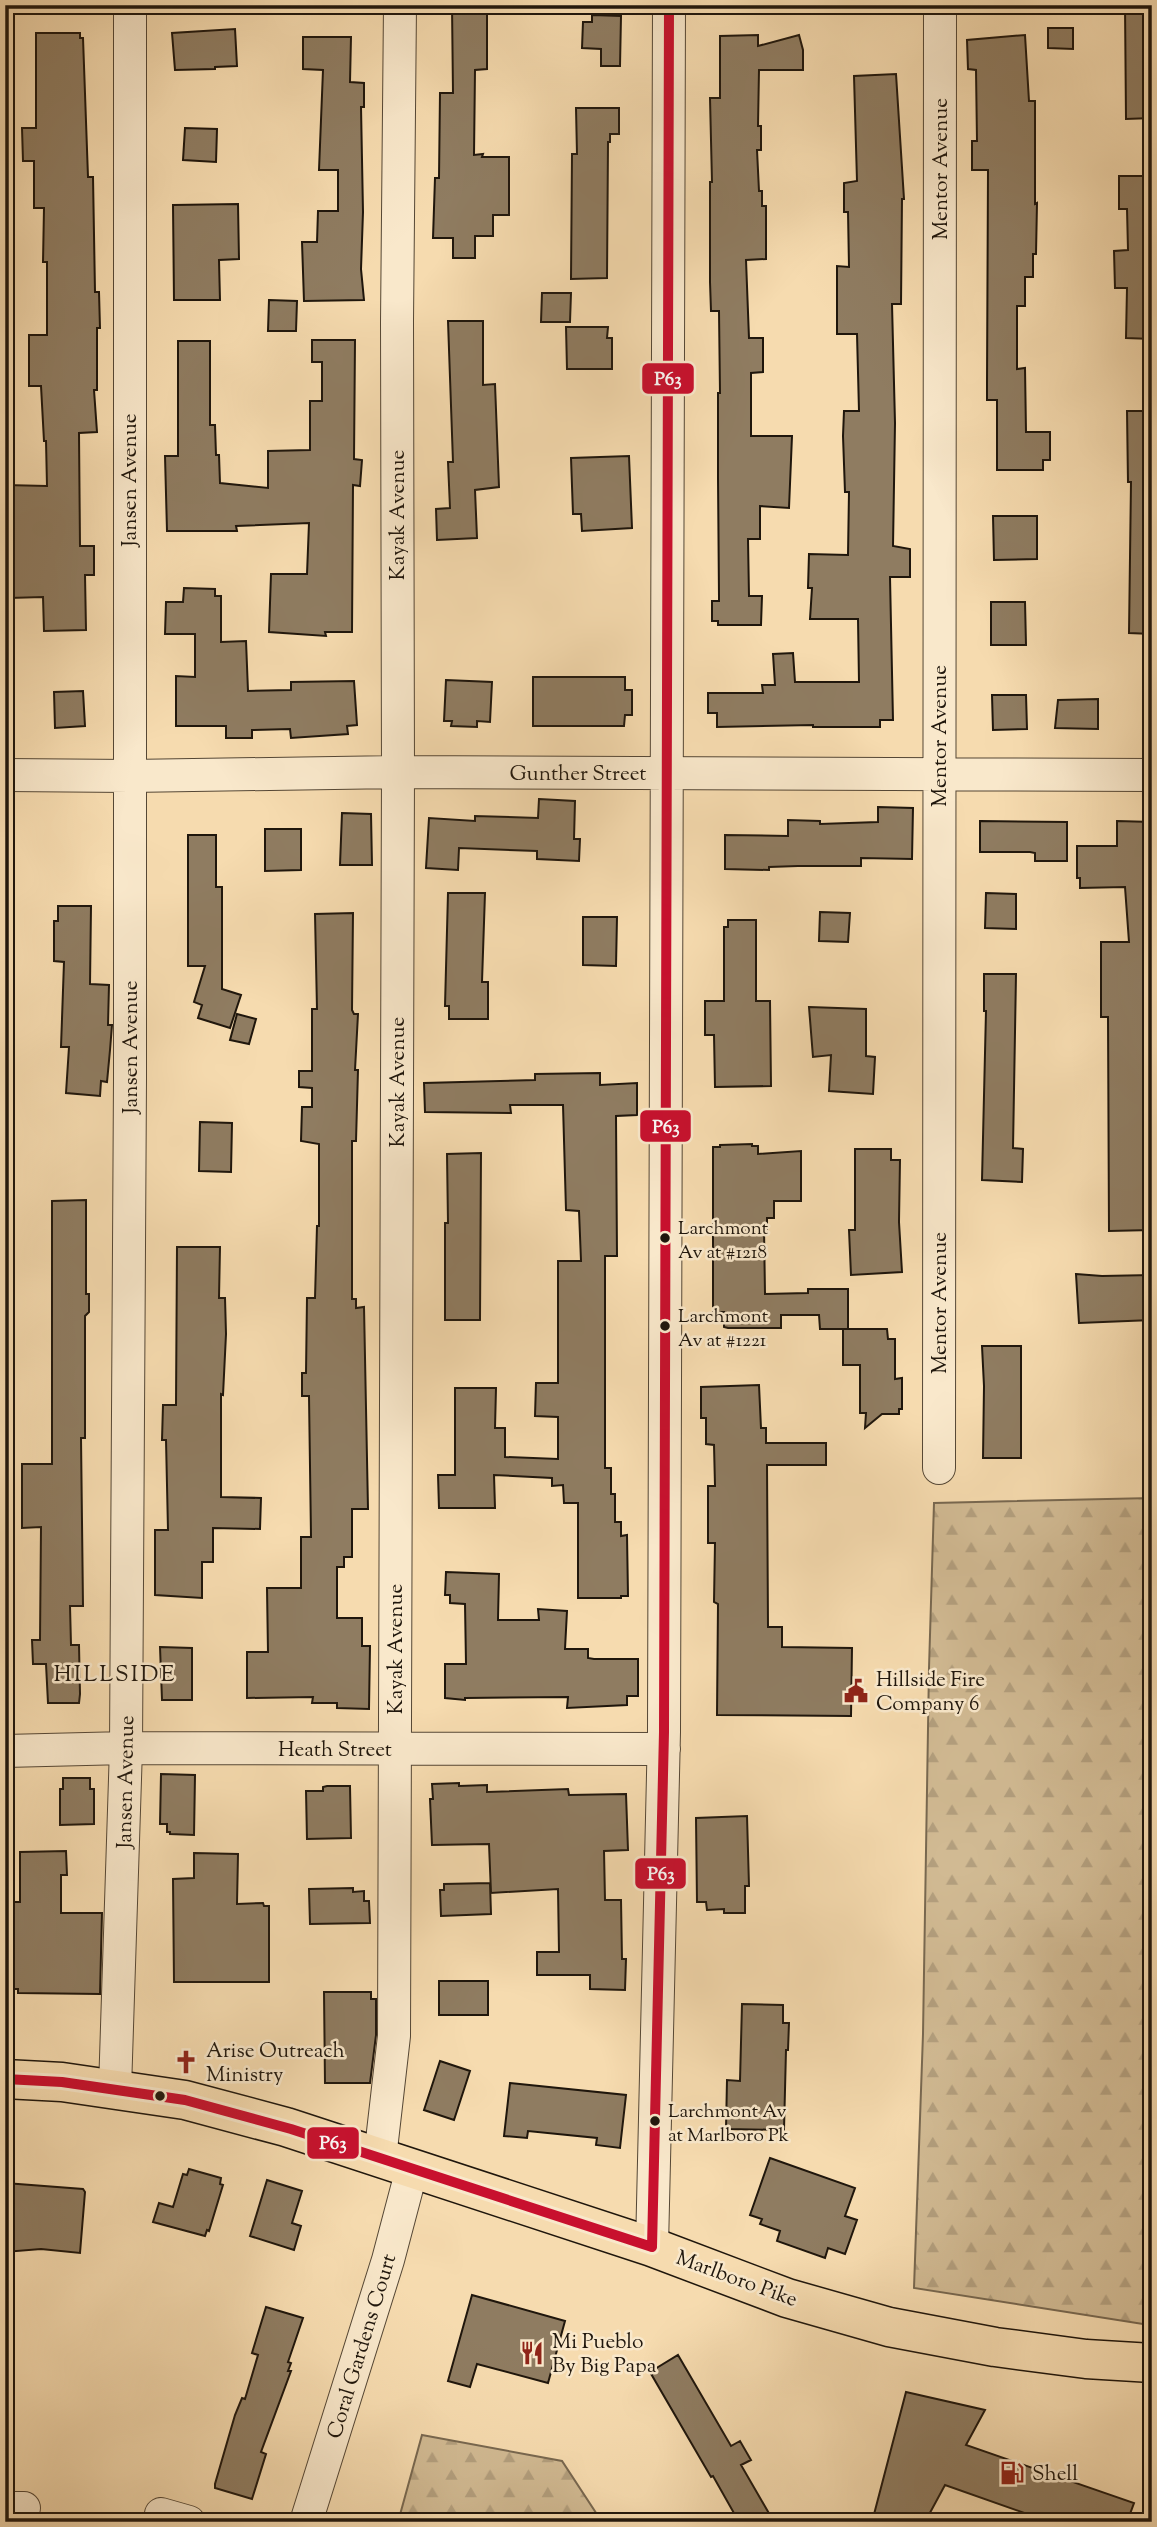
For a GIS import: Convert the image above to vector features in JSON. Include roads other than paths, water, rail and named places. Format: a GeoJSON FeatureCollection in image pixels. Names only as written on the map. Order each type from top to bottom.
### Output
{"type":"FeatureCollection","features":[{"type":"Feature","properties":{"kind":"main road","name":"Marlboro Pike"},"geometry":{"type":"LineString","coordinates":[[5,2079],[62,2082],[115,2089],[202,2105],[291,2129],[652,2247],[787,2298],[889,2327],[995,2347],[1152,2363]]}},
{"type":"Feature","properties":{"kind":"street","name":"Jansen Avenue"},"geometry":{"type":"LineString","coordinates":[[115,2089],[126,1748],[130,5]]}},
{"type":"Feature","properties":{"kind":"street","name":"Kayak Avenue"},"geometry":{"type":"LineString","coordinates":[[396,2163],[397,322],[400,5]]}},
{"type":"Feature","properties":{"kind":"street"},"geometry":{"type":"LineString","coordinates":[[652,2247],[664,1749],[669,5]]}},
{"type":"Feature","properties":{"kind":"street","name":"Mentor Avenue"},"geometry":{"type":"LineString","coordinates":[[939,1468],[940,5]]}},
{"type":"Feature","properties":{"kind":"street","name":"Gunther Street"},"geometry":{"type":"LineString","coordinates":[[5,775],[398,772],[1152,775]]}},
{"type":"Feature","properties":{"kind":"street","name":"Heath Street"},"geometry":{"type":"LineString","coordinates":[[5,1751],[126,1748],[664,1749]]}},
{"type":"Feature","properties":{"kind":"street","name":"Coral Gardens Court"},"geometry":{"type":"LineString","coordinates":[[306,2522],[388,2260],[396,2163]]}},
{"type":"Feature","properties":{"kind":"place","name":"Larchmont Av at #1218"},"geometry":{"type":"Point","coordinates":[665,1238]}},
{"type":"Feature","properties":{"kind":"place","name":"Larchmont Av at #1221"},"geometry":{"type":"Point","coordinates":[665,1326]}},
{"type":"Feature","properties":{"kind":"place","name":"Hillside Fire Company 6"},"geometry":{"type":"Point","coordinates":[856,1691]}},
{"type":"Feature","properties":{"kind":"place","name":"Arise Outreach Ministry"},"geometry":{"type":"Point","coordinates":[186,2062]}},
{"type":"Feature","properties":{"kind":"place","name":"Larchmont Av at Marlboro Pk"},"geometry":{"type":"Point","coordinates":[655,2121]}},
{"type":"Feature","properties":{"kind":"place","name":"Mi Pueblo By Big Papa"},"geometry":{"type":"Point","coordinates":[532,2353]}},
{"type":"Feature","properties":{"kind":"place","name":"Shell"},"geometry":{"type":"Point","coordinates":[1012,2473]}},
{"type":"Feature","properties":{"kind":"district","name":"HILLSIDE"},"geometry":{"type":"Point","coordinates":[115,1673]}}]}
